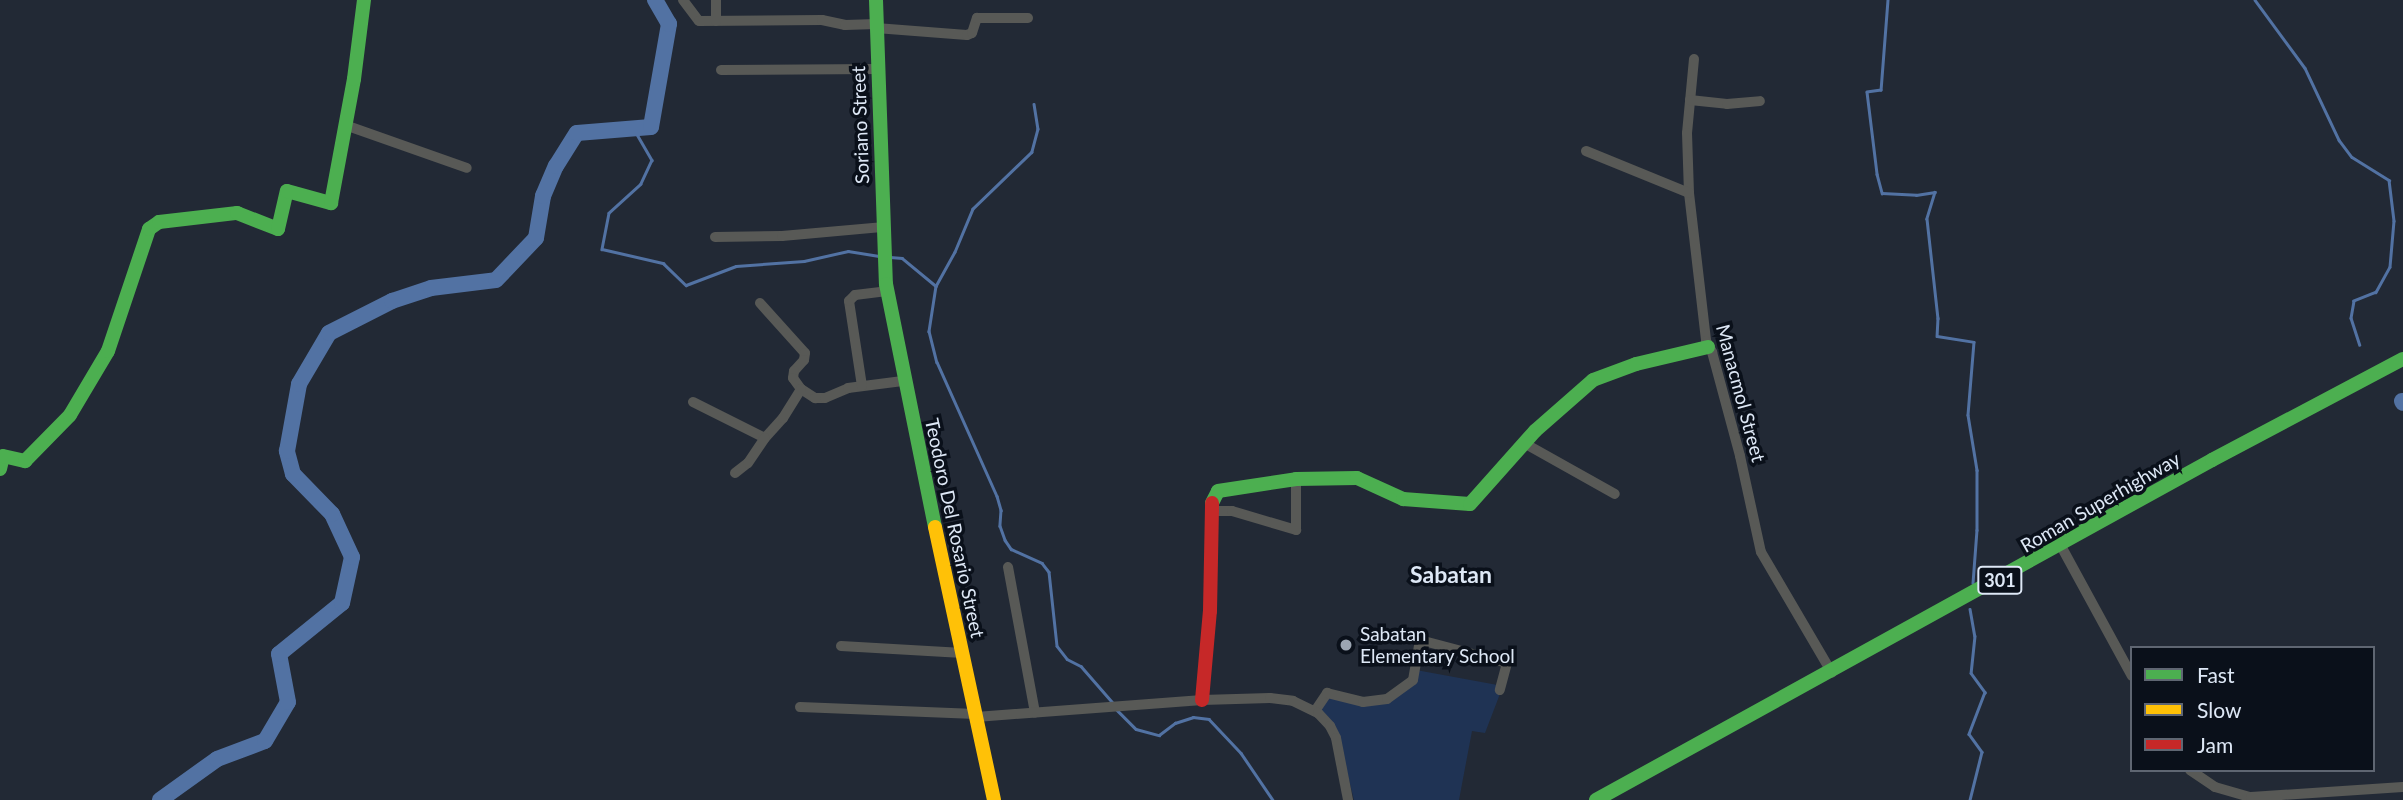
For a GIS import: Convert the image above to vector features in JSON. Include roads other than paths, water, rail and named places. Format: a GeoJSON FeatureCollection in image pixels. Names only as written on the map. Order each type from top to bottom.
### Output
{"type":"FeatureCollection","features":[{"type":"Feature","properties":{"kind":"main road"},"geometry":{"type":"LineString","coordinates":[[0,470],[3,456],[25,461],[70,415],[108,351],[143,240],[149,229],[159,222],[237,213],[278,229],[287,191],[331,203],[364,0]]}},
{"type":"Feature","properties":{"kind":"main road","name":"Soriano Street"},"geometry":{"type":"LineString","coordinates":[[876,0],[884,264]]}},
{"type":"Feature","properties":{"kind":"main road","name":"Teodoro Del Rosario Street"},"geometry":{"type":"LineString","coordinates":[[884,264],[903,381],[994,800]]}},
{"type":"Feature","properties":{"kind":"main road"},"geometry":{"type":"LineString","coordinates":[[1202,699],[1210,611],[1213,498],[1221,489],[1296,479],[1357,478],[1403,499],[1470,505],[1524,443],[1593,380],[1636,364],[1708,346]]}},
{"type":"Feature","properties":{"kind":"main road","name":"Roman Superhighway"},"geometry":{"type":"LineString","coordinates":[[1596,800],[1832,673],[2212,460],[2403,359]]}},
{"type":"Feature","properties":{"kind":"street"},"geometry":{"type":"LineString","coordinates":[[683,0],[699,21],[822,20],[967,35],[972,33],[977,18],[1028,18]]}},
{"type":"Feature","properties":{"kind":"street"},"geometry":{"type":"LineString","coordinates":[[716,0],[716,21]]}},
{"type":"Feature","properties":{"kind":"street","name":"Manacmol Street"},"geometry":{"type":"LineString","coordinates":[[1694,59],[1687,133],[1689,193],[1708,346],[1712,352],[1740,456],[1761,552],[1832,673]]}},
{"type":"Feature","properties":{"kind":"street"},"geometry":{"type":"LineString","coordinates":[[721,70],[877,69]]}},
{"type":"Feature","properties":{"kind":"street"},"geometry":{"type":"LineString","coordinates":[[1690,100],[1727,104],[1760,101]]}},
{"type":"Feature","properties":{"kind":"street"},"geometry":{"type":"LineString","coordinates":[[345,125],[467,168]]}},
{"type":"Feature","properties":{"kind":"street"},"geometry":{"type":"LineString","coordinates":[[1586,151],[1689,193]]}},
{"type":"Feature","properties":{"kind":"street"},"geometry":{"type":"LineString","coordinates":[[715,237],[782,236],[882,227]]}},
{"type":"Feature","properties":{"kind":"street"},"geometry":{"type":"LineString","coordinates":[[862,386],[849,301],[855,295],[887,291]]}},
{"type":"Feature","properties":{"kind":"street"},"geometry":{"type":"LineString","coordinates":[[760,303],[805,354],[793,376],[801,389],[820,399],[838,391],[903,381]]}},
{"type":"Feature","properties":{"kind":"street"},"geometry":{"type":"LineString","coordinates":[[735,473],[748,463],[783,418],[801,389]]}},
{"type":"Feature","properties":{"kind":"street"},"geometry":{"type":"LineString","coordinates":[[693,402],[765,438]]}},
{"type":"Feature","properties":{"kind":"street"},"geometry":{"type":"LineString","coordinates":[[1524,443],[1615,494]]}},
{"type":"Feature","properties":{"kind":"street"},"geometry":{"type":"LineString","coordinates":[[1212,511],[1232,511],[1296,530],[1296,479]]}},
{"type":"Feature","properties":{"kind":"street"},"geometry":{"type":"LineString","coordinates":[[2061,546],[2130,672]]}},
{"type":"Feature","properties":{"kind":"street"},"geometry":{"type":"LineString","coordinates":[[1008,567],[1035,713]]}},
{"type":"Feature","properties":{"kind":"street"},"geometry":{"type":"LineString","coordinates":[[1315,711],[1327,693],[1363,702],[1387,699],[1413,680],[1420,640],[1507,663],[1500,690]]}},
{"type":"Feature","properties":{"kind":"street"},"geometry":{"type":"LineString","coordinates":[[841,646],[963,653]]}},
{"type":"Feature","properties":{"kind":"street"},"geometry":{"type":"LineString","coordinates":[[800,707],[976,715],[1035,713],[1202,699],[1281,699],[1315,711],[1325,719],[1336,738],[1348,800]]}},
{"type":"Feature","properties":{"kind":"street"},"geometry":{"type":"LineString","coordinates":[[2193,772],[2215,788],[2251,797],[2403,786]]}},
{"type":"Feature","properties":{"kind":"waterway"},"geometry":{"type":"LineString","coordinates":[[160,800],[217,759],[265,741],[288,702],[279,654],[342,603],[352,557],[332,514],[293,474],[287,451],[299,384],[329,333],[392,301],[431,288],[496,280],[536,238],[543,196],[556,166],[577,133],[651,127],[669,24],[655,0]]}},
{"type":"Feature","properties":{"kind":"waterway"},"geometry":{"type":"LineString","coordinates":[[1888,0],[1881,90],[1867,92],[1877,174],[1882,193],[1916,195],[1935,192],[1927,219],[1938,318],[1937,336],[1974,342],[1968,415],[1977,470],[1977,530],[1973,583]]}},
{"type":"Feature","properties":{"kind":"waterway"},"geometry":{"type":"LineString","coordinates":[[2255,0],[2305,68],[2339,140],[2352,157],[2389,180],[2394,221],[2390,267],[2376,292],[2354,301],[2351,318],[2360,345]]}},
{"type":"Feature","properties":{"kind":"waterway"},"geometry":{"type":"LineString","coordinates":[[1034,104],[1038,129],[1032,152],[973,209],[955,252],[936,286],[929,331],[937,362],[997,496],[1001,510],[1000,526],[1005,540],[1011,549],[1042,563],[1049,572],[1057,646],[1067,659],[1081,666],[1113,703]]}},
{"type":"Feature","properties":{"kind":"waterway"},"geometry":{"type":"LineString","coordinates":[[634,129],[652,160],[641,184],[609,213],[602,249],[663,263],[686,285],[736,266],[804,261],[848,251],[879,256]]}},
{"type":"Feature","properties":{"kind":"waterway"},"geometry":{"type":"LineString","coordinates":[[890,257],[902,258],[936,286]]}},
{"type":"Feature","properties":{"kind":"waterway"},"geometry":{"type":"LineString","coordinates":[[1970,609],[1975,636],[1971,673],[1985,692],[1969,734],[1982,752],[1970,800]]}},
{"type":"Feature","properties":{"kind":"waterway"},"geometry":{"type":"LineString","coordinates":[[1116,709],[1136,729],[1159,735],[1175,723],[1193,717],[1209,719],[1241,753],[1273,800]]}},
{"type":"Feature","properties":{"kind":"place","name":"Sabatan Elementary School"},"geometry":{"type":"Point","coordinates":[1346,645]}},
{"type":"Feature","properties":{"kind":"district","name":"Sabatan"},"geometry":{"type":"Point","coordinates":[1451,574]}}]}
